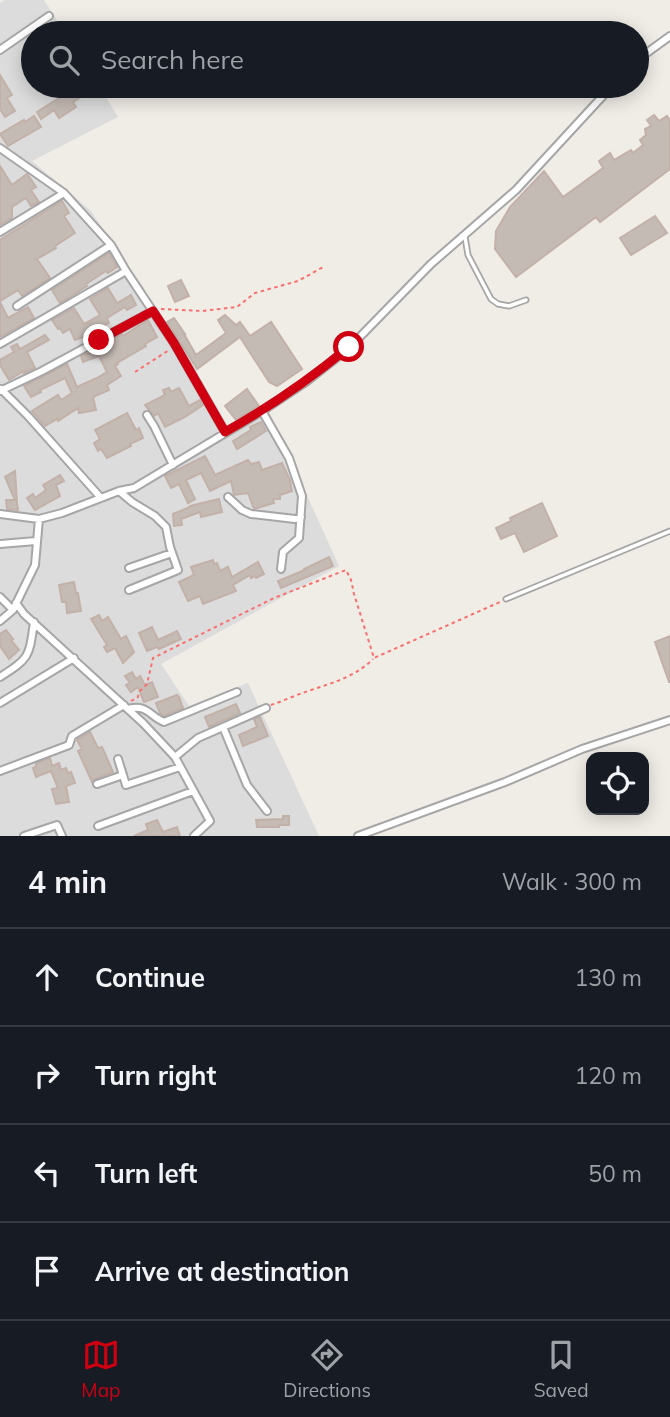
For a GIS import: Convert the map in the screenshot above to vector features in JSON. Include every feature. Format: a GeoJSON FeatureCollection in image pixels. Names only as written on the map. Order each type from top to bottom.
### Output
{"type":"FeatureCollection","features":[{"type":"Feature","properties":{"kind":"street"},"geometry":{"type":"LineString","coordinates":[[41,21],[48,16]]}},
{"type":"Feature","properties":{"kind":"street"},"geometry":{"type":"LineString","coordinates":[[0,50],[21,35]]}},
{"type":"Feature","properties":{"kind":"street"},"geometry":{"type":"LineString","coordinates":[[649,51],[670,36]]}},
{"type":"Feature","properties":{"kind":"street"},"geometry":{"type":"LineString","coordinates":[[0,514],[39,519],[134,488],[307,381],[349,347],[431,264],[516,190],[601,98]]}},
{"type":"Feature","properties":{"kind":"street"},"geometry":{"type":"LineString","coordinates":[[0,148],[64,193],[111,245],[175,345],[225,432]]}},
{"type":"Feature","properties":{"kind":"street"},"geometry":{"type":"LineString","coordinates":[[0,232],[64,193]]}},
{"type":"Feature","properties":{"kind":"street"},"geometry":{"type":"LineString","coordinates":[[17,306],[111,245]]}},
{"type":"Feature","properties":{"kind":"street"},"geometry":{"type":"LineString","coordinates":[[0,344],[126,271]]}},
{"type":"Feature","properties":{"kind":"street"},"geometry":{"type":"LineString","coordinates":[[101,498],[28,416],[1,390],[154,312]]}},
{"type":"Feature","properties":{"kind":"street"},"geometry":{"type":"LineString","coordinates":[[262,411],[289,458],[302,496],[299,538],[283,552],[281,569]]}},
{"type":"Feature","properties":{"kind":"street"},"geometry":{"type":"LineString","coordinates":[[147,415],[173,465]]}},
{"type":"Feature","properties":{"kind":"street"},"geometry":{"type":"LineString","coordinates":[[119,491],[166,527],[177,570],[129,590]]}},
{"type":"Feature","properties":{"kind":"street"},"geometry":{"type":"LineString","coordinates":[[228,497],[242,510],[251,514],[295,519],[301,517]]}},
{"type":"Feature","properties":{"kind":"street"},"geometry":{"type":"LineString","coordinates":[[0,621],[13,610],[35,565],[39,519]]}},
{"type":"Feature","properties":{"kind":"street"},"geometry":{"type":"LineString","coordinates":[[0,544],[36,541]]}},
{"type":"Feature","properties":{"kind":"street"},"geometry":{"type":"LineString","coordinates":[[129,568],[172,553]]}},
{"type":"Feature","properties":{"kind":"street"},"geometry":{"type":"LineString","coordinates":[[0,597],[13,610]]}},
{"type":"Feature","properties":{"kind":"street"},"geometry":{"type":"LineString","coordinates":[[16,603],[24,614],[126,707],[174,757],[210,821],[194,836]]}},
{"type":"Feature","properties":{"kind":"street"},"geometry":{"type":"LineString","coordinates":[[0,677],[22,663],[30,650],[34,622]]}},
{"type":"Feature","properties":{"kind":"street"},"geometry":{"type":"LineString","coordinates":[[0,704],[74,658]]}},
{"type":"Feature","properties":{"kind":"street"},"geometry":{"type":"LineString","coordinates":[[0,771],[69,745],[72,736],[126,707],[145,708],[164,722],[237,692]]}},
{"type":"Feature","properties":{"kind":"street"},"geometry":{"type":"LineString","coordinates":[[174,757],[198,738],[266,708]]}},
{"type":"Feature","properties":{"kind":"street"},"geometry":{"type":"LineString","coordinates":[[358,836],[505,782],[582,749],[670,720]]}},
{"type":"Feature","properties":{"kind":"street"},"geometry":{"type":"LineString","coordinates":[[223,727],[247,785],[267,811]]}},
{"type":"Feature","properties":{"kind":"street"},"geometry":{"type":"LineString","coordinates":[[118,759],[126,785],[180,767]]}},
{"type":"Feature","properties":{"kind":"street"},"geometry":{"type":"LineString","coordinates":[[97,784],[123,775]]}},
{"type":"Feature","properties":{"kind":"street"},"geometry":{"type":"LineString","coordinates":[[99,826],[193,791]]}},
{"type":"Feature","properties":{"kind":"street"},"geometry":{"type":"LineString","coordinates":[[24,836],[57,825],[62,836]]}},
{"type":"Feature","properties":{"kind":"lane"},"geometry":{"type":"LineString","coordinates":[[464,235],[468,255],[491,299],[498,304],[509,306],[526,300]]}},
{"type":"Feature","properties":{"kind":"lane"},"geometry":{"type":"LineString","coordinates":[[506,599],[670,531]]}},
{"type":"Feature","properties":{"kind":"path"},"geometry":{"type":"LineString","coordinates":[[154,312],[163,309],[202,311],[237,307],[255,293],[298,281],[325,266]]}},
{"type":"Feature","properties":{"kind":"path"},"geometry":{"type":"LineString","coordinates":[[135,372],[175,345]]}},
{"type":"Feature","properties":{"kind":"path"},"geometry":{"type":"LineString","coordinates":[[126,707],[138,697],[147,684],[153,658],[274,598],[346,570],[374,658]]}},
{"type":"Feature","properties":{"kind":"path"},"geometry":{"type":"LineString","coordinates":[[266,708],[334,684],[363,668],[374,658],[506,599]]}},
{"type":"Feature","properties":{"kind":"shaded area"},"geometry":{"type":"Polygon","coordinates":[[[5,0],[44,0],[57,21],[21,21],[21,98],[106,98],[118,117],[32,161],[90,210],[144,288],[169,343],[224,438],[269,412],[339,566],[161,664],[189,706],[248,683],[319,836],[0,836],[0,3],[5,0]]]}},
{"type":"Feature","properties":{"kind":"building"},"geometry":{"type":"Polygon","coordinates":[[[0,75],[12,95],[7,98],[15,111],[5,117],[0,109],[0,75]]]}},
{"type":"Feature","properties":{"kind":"building"},"geometry":{"type":"Polygon","coordinates":[[[59,98],[79,98],[73,102],[76,107],[59,118],[54,110],[41,119],[37,112],[59,98]]]}},
{"type":"Feature","properties":{"kind":"building"},"geometry":{"type":"Polygon","coordinates":[[[654,115],[659,121],[667,116],[670,121],[670,169],[600,222],[596,217],[516,277],[495,249],[496,231],[510,207],[544,171],[563,197],[603,168],[599,161],[610,153],[614,160],[631,150],[633,153],[643,145],[640,140],[646,135],[645,129],[651,126],[647,120],[654,115]]]}},
{"type":"Feature","properties":{"kind":"building"},"geometry":{"type":"Polygon","coordinates":[[[34,116],[41,127],[8,146],[0,134],[34,116]]]}},
{"type":"Feature","properties":{"kind":"building"},"geometry":{"type":"Polygon","coordinates":[[[0,166],[12,185],[27,174],[36,187],[31,190],[39,202],[31,206],[26,198],[12,207],[12,218],[0,225],[0,166]]]}},
{"type":"Feature","properties":{"kind":"building"},"geometry":{"type":"Polygon","coordinates":[[[62,201],[69,213],[64,216],[75,233],[37,259],[50,278],[22,296],[18,290],[0,301],[0,240],[62,201]]]}},
{"type":"Feature","properties":{"kind":"building"},"geometry":{"type":"Polygon","coordinates":[[[655,216],[667,233],[631,255],[620,238],[655,216]]]}},
{"type":"Feature","properties":{"kind":"building"},"geometry":{"type":"Polygon","coordinates":[[[109,253],[117,267],[108,273],[106,271],[60,303],[52,290],[109,253]]]}},
{"type":"Feature","properties":{"kind":"building"},"geometry":{"type":"Polygon","coordinates":[[[181,280],[189,296],[175,302],[168,286],[181,280]]]}},
{"type":"Feature","properties":{"kind":"building"},"geometry":{"type":"Polygon","coordinates":[[[108,288],[117,303],[131,295],[136,305],[127,310],[125,307],[107,318],[109,323],[84,339],[75,340],[70,329],[63,333],[58,329],[52,320],[74,308],[84,324],[100,315],[90,299],[108,288]]]}},
{"type":"Feature","properties":{"kind":"building"},"geometry":{"type":"Polygon","coordinates":[[[0,302],[8,318],[28,307],[34,318],[0,337],[0,302]]]}},
{"type":"Feature","properties":{"kind":"building"},"geometry":{"type":"Polygon","coordinates":[[[225,315],[236,325],[240,322],[250,336],[271,322],[302,369],[277,386],[269,382],[240,337],[197,369],[167,322],[174,318],[196,355],[226,333],[218,320],[225,315]]]}},
{"type":"Feature","properties":{"kind":"building"},"geometry":{"type":"Polygon","coordinates":[[[148,320],[157,337],[117,363],[115,366],[121,376],[107,385],[109,390],[93,397],[96,410],[79,413],[78,408],[45,426],[32,411],[58,395],[61,400],[72,393],[65,378],[31,397],[24,386],[67,364],[77,387],[97,378],[107,372],[99,356],[83,362],[81,356],[101,348],[100,346],[122,334],[123,336],[148,320]]]}},
{"type":"Feature","properties":{"kind":"building"},"geometry":{"type":"Polygon","coordinates":[[[45,335],[49,340],[27,352],[35,368],[9,380],[0,360],[14,352],[11,347],[17,344],[20,349],[45,335]]]}},
{"type":"Feature","properties":{"kind":"building"},"geometry":{"type":"Polygon","coordinates":[[[169,388],[171,392],[179,388],[189,406],[200,400],[203,405],[165,427],[158,413],[154,416],[145,405],[165,395],[163,390],[169,388]]]}},
{"type":"Feature","properties":{"kind":"building"},"geometry":{"type":"Polygon","coordinates":[[[247,389],[259,406],[236,420],[225,406],[247,389]]]}},
{"type":"Feature","properties":{"kind":"building"},"geometry":{"type":"Polygon","coordinates":[[[127,413],[143,438],[107,458],[101,449],[98,451],[94,443],[100,439],[95,430],[127,413]]]}},
{"type":"Feature","properties":{"kind":"building"},"geometry":{"type":"Polygon","coordinates":[[[261,422],[266,431],[237,449],[233,441],[261,422]]]}},
{"type":"Feature","properties":{"kind":"building"},"geometry":{"type":"Polygon","coordinates":[[[205,456],[215,475],[248,460],[251,464],[259,462],[262,470],[282,463],[292,491],[280,495],[280,499],[273,499],[274,503],[254,509],[248,493],[234,495],[231,481],[210,491],[201,473],[186,480],[195,499],[188,503],[179,484],[171,488],[165,476],[205,456]]]}},
{"type":"Feature","properties":{"kind":"building"},"geometry":{"type":"Polygon","coordinates":[[[15,471],[18,510],[7,509],[6,500],[15,500],[5,477],[15,471]]]}},
{"type":"Feature","properties":{"kind":"building"},"geometry":{"type":"Polygon","coordinates":[[[60,475],[64,481],[56,485],[60,496],[35,510],[27,498],[33,494],[35,498],[46,490],[43,485],[60,475]]]}},
{"type":"Feature","properties":{"kind":"building"},"geometry":{"type":"Polygon","coordinates":[[[219,499],[222,512],[201,517],[200,512],[181,519],[182,525],[174,526],[173,514],[190,506],[219,499]]]}},
{"type":"Feature","properties":{"kind":"building"},"geometry":{"type":"Polygon","coordinates":[[[542,503],[557,536],[524,552],[515,533],[501,539],[496,528],[511,521],[510,518],[542,503]]]}},
{"type":"Feature","properties":{"kind":"building"},"geometry":{"type":"Polygon","coordinates":[[[329,557],[333,566],[281,588],[278,581],[329,557]]]}},
{"type":"Feature","properties":{"kind":"building"},"geometry":{"type":"Polygon","coordinates":[[[213,560],[220,571],[228,567],[232,577],[258,562],[264,574],[256,578],[251,578],[250,575],[233,585],[236,591],[203,604],[200,596],[188,601],[179,582],[194,575],[191,567],[213,560]]]}},
{"type":"Feature","properties":{"kind":"building"},"geometry":{"type":"Polygon","coordinates":[[[74,582],[81,611],[67,613],[59,585],[74,582]]]}},
{"type":"Feature","properties":{"kind":"building"},"geometry":{"type":"Polygon","coordinates":[[[99,615],[102,621],[108,617],[121,639],[126,636],[134,652],[123,663],[115,648],[107,652],[104,647],[107,645],[91,619],[99,615]]]}},
{"type":"Feature","properties":{"kind":"building"},"geometry":{"type":"Polygon","coordinates":[[[152,627],[158,640],[177,631],[181,639],[159,649],[157,647],[147,651],[139,633],[152,627]]]}},
{"type":"Feature","properties":{"kind":"building"},"geometry":{"type":"Polygon","coordinates":[[[6,630],[19,650],[9,659],[0,646],[0,634],[6,630]]]}},
{"type":"Feature","properties":{"kind":"building"},"geometry":{"type":"Polygon","coordinates":[[[670,636],[670,682],[669,682],[655,642],[670,636]]]}},
{"type":"Feature","properties":{"kind":"building"},"geometry":{"type":"Polygon","coordinates":[[[132,672],[136,679],[140,676],[145,685],[152,682],[158,697],[144,702],[138,687],[131,692],[126,685],[130,683],[125,676],[132,672]]]}},
{"type":"Feature","properties":{"kind":"building"},"geometry":{"type":"Polygon","coordinates":[[[177,695],[183,708],[164,716],[160,713],[156,703],[177,695]]]}},
{"type":"Feature","properties":{"kind":"building"},"geometry":{"type":"Polygon","coordinates":[[[236,704],[240,713],[209,727],[205,717],[236,704]]]}},
{"type":"Feature","properties":{"kind":"building"},"geometry":{"type":"Polygon","coordinates":[[[260,717],[268,736],[243,746],[239,735],[257,727],[254,719],[260,717]]]}},
{"type":"Feature","properties":{"kind":"building"},"geometry":{"type":"Polygon","coordinates":[[[90,732],[98,748],[102,747],[113,772],[92,782],[78,751],[82,749],[77,740],[90,732]]]}},
{"type":"Feature","properties":{"kind":"building"},"geometry":{"type":"Polygon","coordinates":[[[50,758],[52,766],[59,763],[61,770],[66,768],[68,773],[71,772],[75,783],[66,786],[69,802],[56,804],[52,789],[58,788],[51,771],[36,777],[33,768],[36,763],[50,758]]]}},
{"type":"Feature","properties":{"kind":"building"},"geometry":{"type":"Polygon","coordinates":[[[283,816],[289,816],[289,825],[257,827],[256,820],[283,819],[283,816]]]}},
{"type":"Feature","properties":{"kind":"building"},"geometry":{"type":"Polygon","coordinates":[[[157,820],[163,832],[177,827],[180,836],[134,836],[148,830],[146,824],[157,820]]]}},
{"type":"Feature","properties":{"kind":"route"},"geometry":{"type":"LineString","coordinates":[[99,340],[153,311],[225,432],[307,381],[349,347]]}}]}
